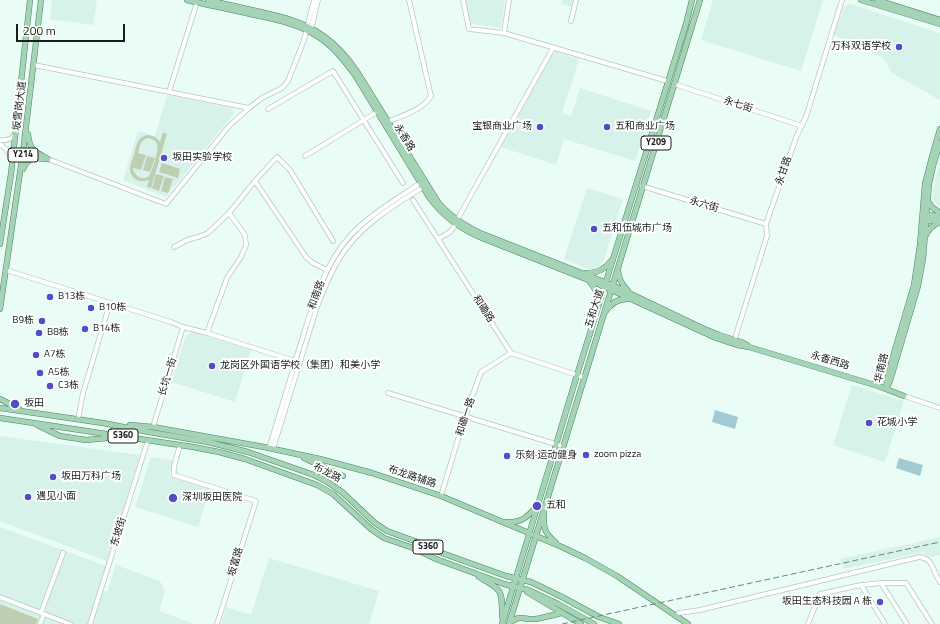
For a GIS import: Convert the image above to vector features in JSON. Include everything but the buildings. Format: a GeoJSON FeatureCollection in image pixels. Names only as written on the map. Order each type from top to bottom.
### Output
{"type":"FeatureCollection","features":[{"type":"Feature","properties":{"kind":"main road","name":"坂雪岗大道"},"geometry":{"type":"LineString","coordinates":[[0,244],[13,161],[30,0]]}},
{"type":"Feature","properties":{"kind":"main road","name":"坂雪岗大道"},"geometry":{"type":"LineString","coordinates":[[0,309],[27,127],[41,0]]}},
{"type":"Feature","properties":{"kind":"main road","name":"永香路"},"geometry":{"type":"LineString","coordinates":[[187,0],[281,21],[309,29],[330,45],[344,61],[355,75],[377,112],[386,122]]}},
{"type":"Feature","properties":{"kind":"main road","name":"永香路"},"geometry":{"type":"LineString","coordinates":[[208,0],[283,17],[322,34],[348,58],[424,184],[429,197],[440,210],[457,222],[471,229],[580,272],[605,285]]}},
{"type":"Feature","properties":{"kind":"main road","name":"五和大道"},"geometry":{"type":"LineString","coordinates":[[502,623],[686,24],[692,0]]}},
{"type":"Feature","properties":{"kind":"main road","name":"五和大道"},"geometry":{"type":"LineString","coordinates":[[509,624],[583,377],[700,0]]}},
{"type":"Feature","properties":{"kind":"main road"},"geometry":{"type":"LineString","coordinates":[[862,0],[940,24]]}},
{"type":"Feature","properties":{"kind":"main road"},"geometry":{"type":"LineString","coordinates":[[878,0],[940,20]]}},
{"type":"Feature","properties":{"kind":"main road"},"geometry":{"type":"LineString","coordinates":[[27,127],[30,146],[36,152],[48,159]]}},
{"type":"Feature","properties":{"kind":"main road","name":"华南路"},"geometry":{"type":"LineString","coordinates":[[886,389],[890,381],[916,297],[921,274],[924,238],[924,193],[927,175],[940,129]]}},
{"type":"Feature","properties":{"kind":"main road","name":"华南路"},"geometry":{"type":"LineString","coordinates":[[886,389],[892,360],[914,285],[931,176],[940,143]]}},
{"type":"Feature","properties":{"kind":"main road"},"geometry":{"type":"LineString","coordinates":[[20,175],[26,163],[31,159],[48,159]]}},
{"type":"Feature","properties":{"kind":"main road"},"geometry":{"type":"LineString","coordinates":[[927,200],[932,208],[940,215]]}},
{"type":"Feature","properties":{"kind":"main road"},"geometry":{"type":"LineString","coordinates":[[924,218],[940,215]]}},
{"type":"Feature","properties":{"kind":"main road"},"geometry":{"type":"LineString","coordinates":[[924,218],[940,222]]}},
{"type":"Feature","properties":{"kind":"main road","name":"永香路"},"geometry":{"type":"LineString","coordinates":[[457,222],[466,231],[482,238],[612,287]]}},
{"type":"Feature","properties":{"kind":"main road"},"geometry":{"type":"LineString","coordinates":[[924,238],[930,228],[940,222]]}},
{"type":"Feature","properties":{"kind":"main road"},"geometry":{"type":"LineString","coordinates":[[580,272],[598,272],[608,265],[614,256],[621,258]]}},
{"type":"Feature","properties":{"kind":"main road"},"geometry":{"type":"LineString","coordinates":[[585,278],[596,290],[598,298],[597,311],[602,315],[618,300],[632,297],[620,280],[618,274],[619,265]]}},
{"type":"Feature","properties":{"kind":"main road","name":"永香西路"},"geometry":{"type":"LineString","coordinates":[[612,287],[708,335],[878,386],[904,396]]}},
{"type":"Feature","properties":{"kind":"main road"},"geometry":{"type":"LineString","coordinates":[[0,399],[24,412]]}},
{"type":"Feature","properties":{"kind":"main road","name":"布龙路"},"geometry":{"type":"LineString","coordinates":[[0,408],[103,423],[221,445],[248,452],[314,475],[337,488],[375,523],[387,531],[420,543],[439,552],[506,576],[531,582],[598,617],[618,624]]}},
{"type":"Feature","properties":{"kind":"main road","name":"布龙路"},"geometry":{"type":"LineString","coordinates":[[0,418],[180,445],[219,452],[245,459],[327,490],[379,535],[414,548],[436,559],[504,584],[528,590],[594,624]]}},
{"type":"Feature","properties":{"kind":"main road"},"geometry":{"type":"LineString","coordinates":[[0,422],[15,420]]}},
{"type":"Feature","properties":{"kind":"main road"},"geometry":{"type":"LineString","coordinates":[[30,422],[60,436],[86,440],[127,437]]}},
{"type":"Feature","properties":{"kind":"main road","name":"布龙路辅路"},"geometry":{"type":"LineString","coordinates":[[103,423],[153,427],[295,454],[372,473],[441,496],[585,558],[606,570],[688,624]]}},
{"type":"Feature","properties":{"kind":"main road"},"geometry":{"type":"LineString","coordinates":[[295,454],[343,476]]}},
{"type":"Feature","properties":{"kind":"main road"},"geometry":{"type":"LineString","coordinates":[[501,521],[512,522],[521,520],[529,515],[538,505]]}},
{"type":"Feature","properties":{"kind":"main road"},"geometry":{"type":"LineString","coordinates":[[544,507],[544,525],[546,532],[550,538],[562,547]]}},
{"type":"Feature","properties":{"kind":"main road"},"geometry":{"type":"LineString","coordinates":[[469,571],[499,591],[502,599],[502,623]]}},
{"type":"Feature","properties":{"kind":"main road"},"geometry":{"type":"LineString","coordinates":[[520,588],[581,624]]}},
{"type":"Feature","properties":{"kind":"main road"},"geometry":{"type":"LineString","coordinates":[[509,624],[515,619],[534,619],[561,613]]}},
{"type":"Feature","properties":{"kind":"street"},"geometry":{"type":"LineString","coordinates":[[309,29],[314,0]]}},
{"type":"Feature","properties":{"kind":"street"},"geometry":{"type":"LineString","coordinates":[[48,159],[166,204],[229,126],[262,98],[285,85],[290,77],[309,29],[318,0]]}},
{"type":"Feature","properties":{"kind":"street"},"geometry":{"type":"LineString","coordinates":[[386,122],[422,107],[428,102],[431,96],[409,0]]}},
{"type":"Feature","properties":{"kind":"street"},"geometry":{"type":"LineString","coordinates":[[463,0],[469,29],[504,33],[668,81]]}},
{"type":"Feature","properties":{"kind":"street"},"geometry":{"type":"LineString","coordinates":[[504,33],[509,0]]}},
{"type":"Feature","properties":{"kind":"street"},"geometry":{"type":"LineString","coordinates":[[571,21],[576,0]]}},
{"type":"Feature","properties":{"kind":"street","name":"永甘路"},"geometry":{"type":"LineString","coordinates":[[734,342],[767,236],[766,224],[797,135],[806,117],[842,0]]}},
{"type":"Feature","properties":{"kind":"street"},"geometry":{"type":"LineString","coordinates":[[169,92],[197,2]]}},
{"type":"Feature","properties":{"kind":"street"},"geometry":{"type":"LineString","coordinates":[[438,239],[450,232],[457,222],[552,48]]}},
{"type":"Feature","properties":{"kind":"street"},"geometry":{"type":"LineString","coordinates":[[34,65],[249,108]]}},
{"type":"Feature","properties":{"kind":"street"},"geometry":{"type":"LineString","coordinates":[[268,109],[333,70],[403,183]]}},
{"type":"Feature","properties":{"kind":"street","name":"永七街"},"geometry":{"type":"LineString","coordinates":[[674,84],[802,126]]}},
{"type":"Feature","properties":{"kind":"street"},"geometry":{"type":"LineString","coordinates":[[305,156],[377,112]]}},
{"type":"Feature","properties":{"kind":"street"},"geometry":{"type":"LineString","coordinates":[[0,140],[8,140],[12,138],[16,130]]}},
{"type":"Feature","properties":{"kind":"street"},"geometry":{"type":"LineString","coordinates":[[0,144],[8,150],[13,161]]}},
{"type":"Feature","properties":{"kind":"street"},"geometry":{"type":"LineString","coordinates":[[174,247],[208,233],[229,213],[277,157],[290,170],[333,241]]}},
{"type":"Feature","properties":{"kind":"street"},"geometry":{"type":"LineString","coordinates":[[255,181],[306,257],[313,263],[327,270]]}},
{"type":"Feature","properties":{"kind":"street","name":"和南路"},"geometry":{"type":"LineString","coordinates":[[298,362],[314,302],[327,270],[343,244],[363,223],[383,208],[424,184]]}},
{"type":"Feature","properties":{"kind":"street","name":"和南路"},"geometry":{"type":"LineString","coordinates":[[271,449],[298,362],[319,301],[331,273],[355,238],[370,223],[424,184]]}},
{"type":"Feature","properties":{"kind":"street","name":"永六街"},"geometry":{"type":"LineString","coordinates":[[642,186],[766,224]]}},
{"type":"Feature","properties":{"kind":"street","name":"和磡路"},"geometry":{"type":"LineString","coordinates":[[413,200],[511,353]]}},
{"type":"Feature","properties":{"kind":"street"},"geometry":{"type":"LineString","coordinates":[[207,334],[227,278],[241,257],[246,245],[245,235],[229,213]]}},
{"type":"Feature","properties":{"kind":"street"},"geometry":{"type":"LineString","coordinates":[[6,270],[298,362]]}},
{"type":"Feature","properties":{"kind":"street"},"geometry":{"type":"LineString","coordinates":[[78,419],[83,393],[110,303]]}},
{"type":"Feature","properties":{"kind":"street","name":"长坑一街"},"geometry":{"type":"LineString","coordinates":[[153,427],[183,327]]}},
{"type":"Feature","properties":{"kind":"street"},"geometry":{"type":"LineString","coordinates":[[511,353],[583,377]]}},
{"type":"Feature","properties":{"kind":"street","name":"和磡一路"},"geometry":{"type":"LineString","coordinates":[[441,496],[465,416],[481,372],[511,353]]}},
{"type":"Feature","properties":{"kind":"street"},"geometry":{"type":"LineString","coordinates":[[388,393],[562,446]]}},
{"type":"Feature","properties":{"kind":"street"},"geometry":{"type":"LineString","coordinates":[[904,396],[940,408]]}},
{"type":"Feature","properties":{"kind":"street","name":"东坡街"},"geometry":{"type":"LineString","coordinates":[[90,624],[148,440]]}},
{"type":"Feature","properties":{"kind":"street","name":"坂富路"},"geometry":{"type":"LineString","coordinates":[[180,445],[173,474],[174,476],[256,501],[217,624]]}},
{"type":"Feature","properties":{"kind":"street"},"geometry":{"type":"LineString","coordinates":[[40,624],[42,613],[63,553]]}},
{"type":"Feature","properties":{"kind":"street"},"geometry":{"type":"LineString","coordinates":[[675,616],[679,613],[700,610],[919,557],[927,558],[930,561],[940,582]]}},
{"type":"Feature","properties":{"kind":"street"},"geometry":{"type":"LineString","coordinates":[[881,583],[907,624]]}},
{"type":"Feature","properties":{"kind":"street"},"geometry":{"type":"LineString","coordinates":[[808,624],[820,594],[861,585],[906,583],[932,624]]}},
{"type":"Feature","properties":{"kind":"street"},"geometry":{"type":"LineString","coordinates":[[861,585],[885,624]]}},
{"type":"Feature","properties":{"kind":"street"},"geometry":{"type":"LineString","coordinates":[[0,597],[70,624]]}},
{"type":"Feature","properties":{"kind":"shaded area"},"geometry":{"type":"Polygon","coordinates":[[[52,0],[97,0],[93,25],[50,19],[52,0]]]}},
{"type":"Feature","properties":{"kind":"shaded area"},"geometry":{"type":"Polygon","coordinates":[[[461,0],[505,0],[501,28],[466,23],[461,0]]]}},
{"type":"Feature","properties":{"kind":"shaded area"},"geometry":{"type":"Polygon","coordinates":[[[562,0],[574,0],[572,7],[561,4],[562,0]]]}},
{"type":"Feature","properties":{"kind":"shaded area"},"geometry":{"type":"Polygon","coordinates":[[[713,0],[823,0],[801,71],[701,40],[713,0]]]}},
{"type":"Feature","properties":{"kind":"shaded area","name":"万科双语学校"},"geometry":{"type":"Polygon","coordinates":[[[850,4],[940,33],[940,100],[892,73],[883,58],[834,35],[844,7],[850,4]]]}},
{"type":"Feature","properties":{"kind":"shaded area"},"geometry":{"type":"Polygon","coordinates":[[[554,51],[579,59],[562,113],[571,116],[580,88],[651,111],[635,161],[564,139],[556,165],[501,147],[554,51]]]}},
{"type":"Feature","properties":{"kind":"shaded area","name":"坂田实验学校"},"geometry":{"type":"Polygon","coordinates":[[[167,95],[232,108],[234,114],[166,197],[123,180],[138,131],[155,136],[167,95]]]}},
{"type":"Feature","properties":{"kind":"shaded area"},"geometry":{"type":"Polygon","coordinates":[[[163,132],[167,134],[151,188],[147,187],[149,180],[140,181],[132,176],[130,166],[136,145],[141,138],[150,135],[160,142],[163,132]],[[145,139],[140,146],[138,153],[146,155],[141,170],[133,168],[137,175],[141,178],[146,178],[149,176],[155,161],[158,146],[152,139],[145,139]]]}},
{"type":"Feature","properties":{"kind":"shaded area"},"geometry":{"type":"Polygon","coordinates":[[[147,156],[155,158],[150,172],[143,170],[147,156]]]}},
{"type":"Feature","properties":{"kind":"shaded area"},"geometry":{"type":"Polygon","coordinates":[[[940,162],[940,208],[932,198],[940,162]]]}},
{"type":"Feature","properties":{"kind":"shaded area"},"geometry":{"type":"Polygon","coordinates":[[[162,163],[180,169],[178,178],[159,172],[162,163]]]}},
{"type":"Feature","properties":{"kind":"shaded area"},"geometry":{"type":"Polygon","coordinates":[[[156,174],[164,176],[159,191],[152,188],[156,174]]]}},
{"type":"Feature","properties":{"kind":"shaded area"},"geometry":{"type":"Polygon","coordinates":[[[165,177],[173,179],[168,193],[161,191],[165,177]]]}},
{"type":"Feature","properties":{"kind":"shaded area","name":"五和伍城市广场"},"geometry":{"type":"Polygon","coordinates":[[[587,188],[623,199],[604,260],[600,266],[592,269],[588,269],[564,259],[587,188]]]}},
{"type":"Feature","properties":{"kind":"shaded area","name":"龙岗区外国语学校（集团）和美小学"},"geometry":{"type":"Polygon","coordinates":[[[193,332],[251,350],[235,402],[172,382],[186,335],[193,332]]]}},
{"type":"Feature","properties":{"kind":"shaded area","name":"花城小学"},"geometry":{"type":"Polygon","coordinates":[[[852,385],[904,401],[885,462],[833,445],[852,385]]]}},
{"type":"Feature","properties":{"kind":"shaded area"},"geometry":{"type":"Polygon","coordinates":[[[0,436],[140,455],[107,561],[0,521],[0,436]]]}},
{"type":"Feature","properties":{"kind":"shaded area","name":"深圳坂田医院"},"geometry":{"type":"Polygon","coordinates":[[[151,457],[174,460],[169,476],[210,489],[198,527],[135,507],[151,457]]]}},
{"type":"Feature","properties":{"kind":"shaded area"},"geometry":{"type":"Polygon","coordinates":[[[0,527],[106,566],[98,589],[107,592],[116,565],[160,581],[165,591],[159,611],[194,624],[36,624],[38,619],[0,604],[0,527]]]}},
{"type":"Feature","properties":{"kind":"shaded area"},"geometry":{"type":"Polygon","coordinates":[[[940,537],[940,555],[931,557],[924,554],[924,552],[843,569],[840,559],[940,537]]]}},
{"type":"Feature","properties":{"kind":"shaded area"},"geometry":{"type":"Polygon","coordinates":[[[269,558],[379,591],[369,624],[221,624],[226,607],[251,615],[269,558]]]}},
{"type":"Feature","properties":{"kind":"shaded area"},"geometry":{"type":"Polygon","coordinates":[[[0,604],[38,619],[36,624],[0,624],[0,604]]]}},
{"type":"Feature","properties":{"kind":"water"},"geometry":{"type":"Polygon","coordinates":[[[715,410],[738,417],[735,429],[712,422],[715,410]]]}},
{"type":"Feature","properties":{"kind":"water"},"geometry":{"type":"Polygon","coordinates":[[[899,458],[923,465],[920,476],[896,468],[899,458]]]}},
{"type":"Feature","properties":{"kind":"railway"},"geometry":{"type":"LineString","coordinates":[[562,624],[940,542]]}},
{"type":"Feature","properties":{"kind":"place","name":"万科双语学校"},"geometry":{"type":"Point","coordinates":[899,47]}},
{"type":"Feature","properties":{"kind":"place","name":"宝银商业广场"},"geometry":{"type":"Point","coordinates":[540,127]}},
{"type":"Feature","properties":{"kind":"place","name":"五和商业广场"},"geometry":{"type":"Point","coordinates":[607,127]}},
{"type":"Feature","properties":{"kind":"place","name":"坂田实验学校"},"geometry":{"type":"Point","coordinates":[164,158]}},
{"type":"Feature","properties":{"kind":"place","name":"五和伍城市广场"},"geometry":{"type":"Point","coordinates":[594,229]}},
{"type":"Feature","properties":{"kind":"place","name":"B13栋"},"geometry":{"type":"Point","coordinates":[50,297]}},
{"type":"Feature","properties":{"kind":"place","name":"B10栋"},"geometry":{"type":"Point","coordinates":[91,308]}},
{"type":"Feature","properties":{"kind":"place","name":"B9栋"},"geometry":{"type":"Point","coordinates":[42,321]}},
{"type":"Feature","properties":{"kind":"place","name":"B14栋"},"geometry":{"type":"Point","coordinates":[85,329]}},
{"type":"Feature","properties":{"kind":"place","name":"B8栋"},"geometry":{"type":"Point","coordinates":[39,333]}},
{"type":"Feature","properties":{"kind":"place","name":"A7栋"},"geometry":{"type":"Point","coordinates":[36,355]}},
{"type":"Feature","properties":{"kind":"place","name":"龙岗区外国语学校（集团）和美小学"},"geometry":{"type":"Point","coordinates":[212,366]}},
{"type":"Feature","properties":{"kind":"place","name":"A5栋"},"geometry":{"type":"Point","coordinates":[40,373]}},
{"type":"Feature","properties":{"kind":"place","name":"C3栋"},"geometry":{"type":"Point","coordinates":[50,386]}},
{"type":"Feature","properties":{"kind":"place","name":"坂田"},"geometry":{"type":"Point","coordinates":[15,404]}},
{"type":"Feature","properties":{"kind":"place","name":"花城小学"},"geometry":{"type":"Point","coordinates":[869,423]}},
{"type":"Feature","properties":{"kind":"place","name":"zoom pizza"},"geometry":{"type":"Point","coordinates":[586,455]}},
{"type":"Feature","properties":{"kind":"place","name":"乐刻·运动健身"},"geometry":{"type":"Point","coordinates":[507,456]}},
{"type":"Feature","properties":{"kind":"place","name":"坂田万科广场"},"geometry":{"type":"Point","coordinates":[53,477]}},
{"type":"Feature","properties":{"kind":"place","name":"遇见小面"},"geometry":{"type":"Point","coordinates":[28,497]}},
{"type":"Feature","properties":{"kind":"place","name":"深圳坂田医院"},"geometry":{"type":"Point","coordinates":[173,498]}},
{"type":"Feature","properties":{"kind":"place","name":"五和"},"geometry":{"type":"Point","coordinates":[537,506]}},
{"type":"Feature","properties":{"kind":"place","name":"坂田生态科技园 A 栋"},"geometry":{"type":"Point","coordinates":[880,602]}}]}
